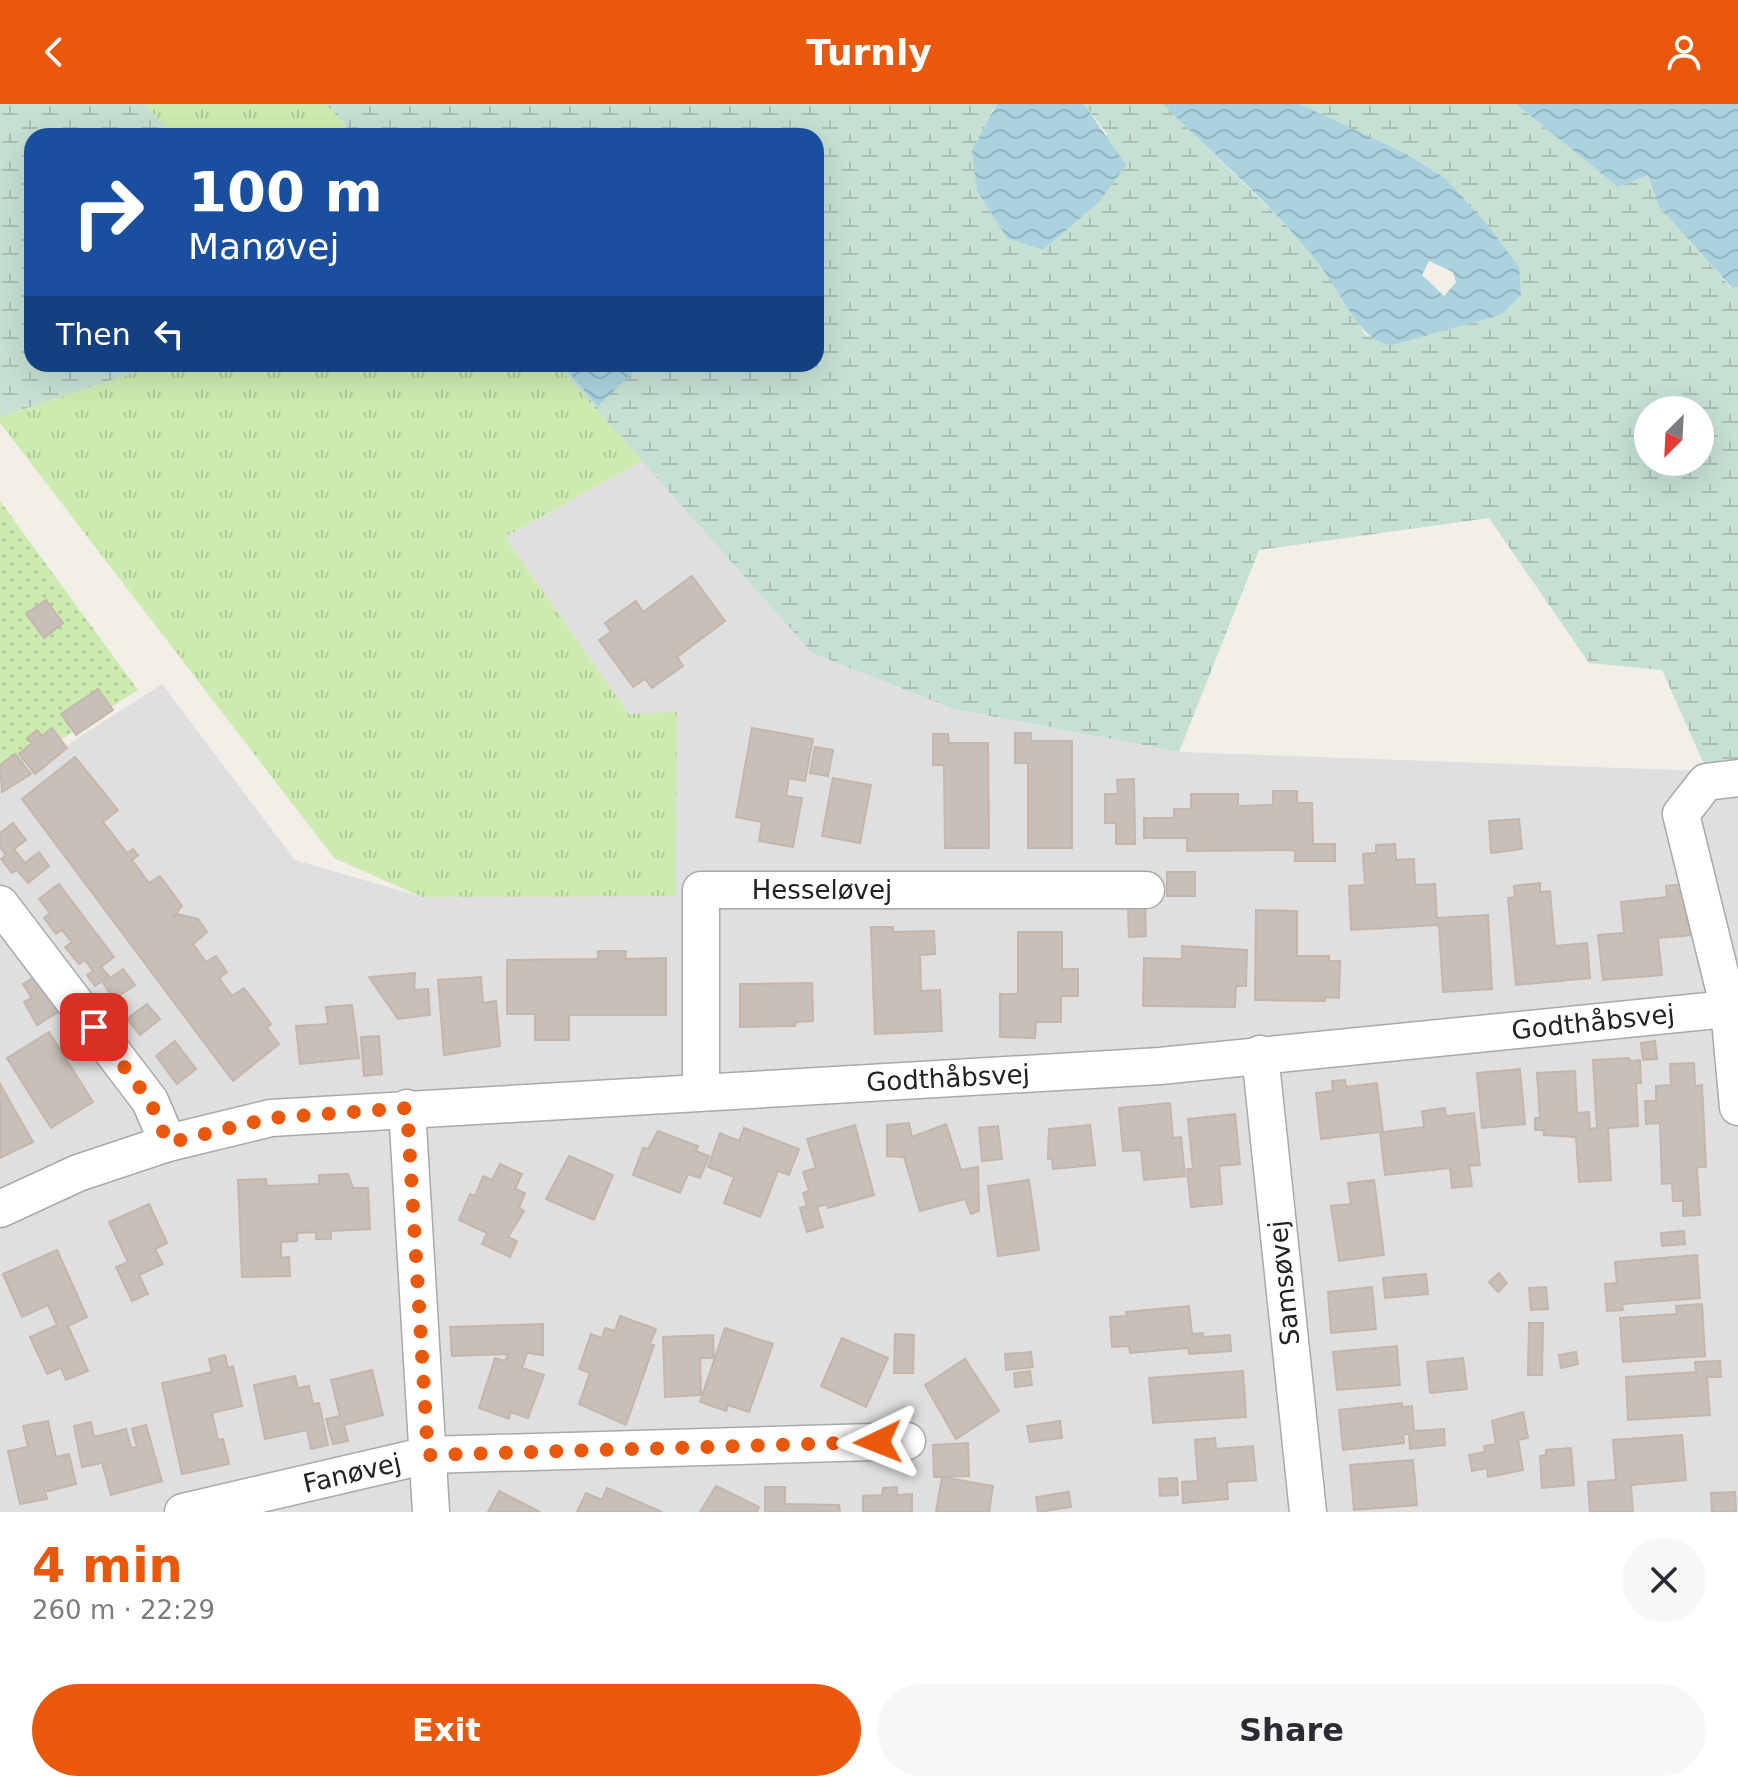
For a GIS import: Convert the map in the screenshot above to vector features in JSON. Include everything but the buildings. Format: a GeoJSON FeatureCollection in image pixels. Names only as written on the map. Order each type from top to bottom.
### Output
{"type":"FeatureCollection","features":[{"type":"Feature","properties":{"kind":"street"},"geometry":{"type":"LineString","coordinates":[[1738,778],[1706,782],[1681,814],[1734,1008],[1738,1107]]}},
{"type":"Feature","properties":{"kind":"street","name":"Hesseløvej"},"geometry":{"type":"LineString","coordinates":[[701,1092],[701,890],[1146,890]]}},
{"type":"Feature","properties":{"kind":"street"},"geometry":{"type":"LineString","coordinates":[[0,904],[150,1101],[168,1143]]}},
{"type":"Feature","properties":{"kind":"street","name":"Godthåbsvej"},"geometry":{"type":"LineString","coordinates":[[0,1209],[78,1173],[168,1143],[271,1118],[1160,1066],[1734,1008]]}},
{"type":"Feature","properties":{"kind":"street","name":"Samsøvej"},"geometry":{"type":"LineString","coordinates":[[1260,1054],[1308,1512]]}},
{"type":"Feature","properties":{"kind":"street"},"geometry":{"type":"LineString","coordinates":[[407,1108],[431,1512]]}},
{"type":"Feature","properties":{"kind":"street","name":"Fanøvej"},"geometry":{"type":"LineString","coordinates":[[183,1512],[428,1455],[907,1441]]}},
{"type":"Feature","properties":{"kind":"shaded area"},"geometry":{"type":"Polygon","coordinates":[[[642,461],[812,653],[954,709],[1179,752],[1707,771],[1738,767],[1738,1512],[0,1512],[0,788],[162,684],[295,860],[422,897],[629,714],[505,537],[642,461]]]}},
{"type":"Feature","properties":{"kind":"green space"},"geometry":{"type":"Polygon","coordinates":[[[0,104],[144,104],[166,128],[24,128],[24,372],[136,372],[0,417],[0,104]]]}},
{"type":"Feature","properties":{"kind":"green space"},"geometry":{"type":"Polygon","coordinates":[[[144,104],[326,104],[347,128],[166,128],[144,104]]]}},
{"type":"Feature","properties":{"kind":"green space"},"geometry":{"type":"Polygon","coordinates":[[[326,104],[997,104],[991,112],[1043,250],[1066,229],[1107,134],[1084,104],[1163,104],[1305,244],[1345,298],[1365,335],[1392,345],[1501,315],[1519,267],[1445,178],[1300,104],[1516,104],[1618,187],[1648,175],[1659,207],[1731,288],[1738,287],[1738,767],[1707,771],[1662,670],[1589,663],[1489,518],[1259,550],[1179,752],[954,709],[812,653],[563,372],[568,372],[598,405],[633,372],[824,372],[824,128],[347,128],[326,104]]]}},
{"type":"Feature","properties":{"kind":"green space"},"geometry":{"type":"Polygon","coordinates":[[[136,372],[563,372],[642,461],[505,537],[629,714],[677,712],[675,896],[422,897],[334,858],[0,423],[0,417],[136,372]]]}},
{"type":"Feature","properties":{"kind":"green space"},"geometry":{"type":"Polygon","coordinates":[[[0,501],[138,690],[0,779],[0,501]]]}},
{"type":"Feature","properties":{"kind":"water"},"geometry":{"type":"Polygon","coordinates":[[[997,104],[1084,104],[1126,165],[1100,201],[1043,250],[1007,238],[977,191],[972,150],[997,104]]]}},
{"type":"Feature","properties":{"kind":"water"},"geometry":{"type":"Polygon","coordinates":[[[1163,104],[1300,104],[1406,154],[1445,178],[1490,228],[1519,267],[1521,295],[1501,315],[1392,345],[1381,343],[1362,328],[1325,272],[1288,227],[1163,104]],[[1429,261],[1422,275],[1444,296],[1456,282],[1453,272],[1429,261]]]}},
{"type":"Feature","properties":{"kind":"water"},"geometry":{"type":"Polygon","coordinates":[[[1516,104],[1738,104],[1738,287],[1732,288],[1659,207],[1648,175],[1618,187],[1516,104]]]}},
{"type":"Feature","properties":{"kind":"water"},"geometry":{"type":"Polygon","coordinates":[[[568,372],[634,372],[598,406],[568,372]]]}},
{"type":"Feature","properties":{"kind":"route"},"geometry":{"type":"LineString","coordinates":[[94,1027],[150,1101],[168,1143],[271,1118],[407,1108],[428,1455],[878,1442]]}}]}
